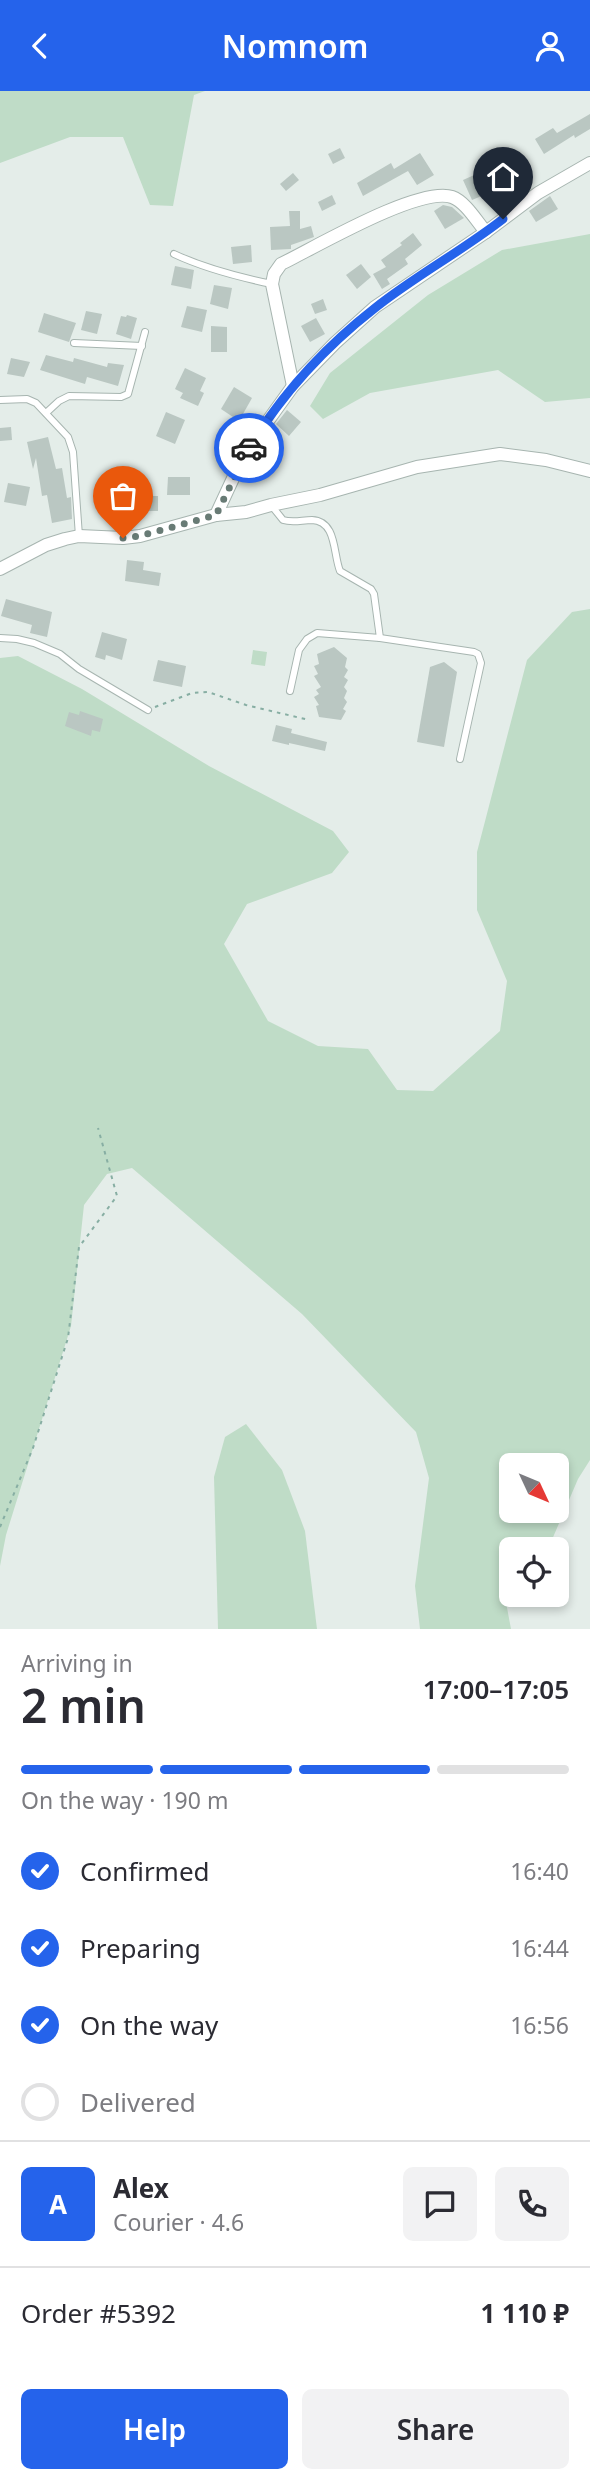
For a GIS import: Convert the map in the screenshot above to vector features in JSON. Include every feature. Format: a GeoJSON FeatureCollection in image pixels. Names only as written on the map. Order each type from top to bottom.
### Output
{"type":"FeatureCollection","features":[{"type":"Feature","properties":{"kind":"street"},"geometry":{"type":"LineString","coordinates":[[216,515],[242,459],[293,386],[335,343],[375,307],[486,232],[538,193],[590,163]]}},
{"type":"Feature","properties":{"kind":"street"},"geometry":{"type":"LineString","coordinates":[[293,386],[272,284],[274,274],[281,264],[391,208],[437,197],[452,197],[464,205],[486,232]]}},
{"type":"Feature","properties":{"kind":"street"},"geometry":{"type":"LineString","coordinates":[[0,569],[46,545],[79,536],[140,536],[216,515],[246,512],[320,495],[417,467],[500,454],[546,460],[590,471]]}},
{"type":"Feature","properties":{"kind":"lane"},"geometry":{"type":"LineString","coordinates":[[174,254],[209,268],[272,284]]}},
{"type":"Feature","properties":{"kind":"lane"},"geometry":{"type":"LineString","coordinates":[[46,413],[58,401],[69,396],[121,397],[128,394],[145,333]]}},
{"type":"Feature","properties":{"kind":"lane"},"geometry":{"type":"LineString","coordinates":[[74,343],[142,346]]}},
{"type":"Feature","properties":{"kind":"lane"},"geometry":{"type":"LineString","coordinates":[[0,400],[27,399],[36,403],[68,437],[73,452],[79,536]]}},
{"type":"Feature","properties":{"kind":"lane"},"geometry":{"type":"LineString","coordinates":[[271,505],[283,520],[314,520],[328,529],[340,571],[371,589],[374,594],[380,638]]}},
{"type":"Feature","properties":{"kind":"lane"},"geometry":{"type":"LineString","coordinates":[[290,691],[299,650],[307,639],[317,633],[380,638],[474,652],[478,654],[481,663],[460,759]]}},
{"type":"Feature","properties":{"kind":"lane"},"geometry":{"type":"LineString","coordinates":[[0,638],[34,643],[60,655],[148,711]]}},
{"type":"Feature","properties":{"kind":"path"},"geometry":{"type":"LineString","coordinates":[[148,711],[181,697],[208,692],[246,705],[309,720]]}},
{"type":"Feature","properties":{"kind":"path"},"geometry":{"type":"LineString","coordinates":[[0,1527],[33,1448],[68,1338],[79,1247],[117,1196],[98,1128]]}},
{"type":"Feature","properties":{"kind":"green space"},"geometry":{"type":"Polygon","coordinates":[[[0,91],[205,91],[194,95],[173,206],[150,205],[123,137],[70,137],[0,163],[0,91]]]}},
{"type":"Feature","properties":{"kind":"green space"},"geometry":{"type":"Polygon","coordinates":[[[590,234],[590,398],[545,402],[498,370],[370,393],[323,419],[310,406],[330,373],[428,295],[502,250],[590,234]]]}},
{"type":"Feature","properties":{"kind":"green space"},"geometry":{"type":"Polygon","coordinates":[[[590,609],[590,1460],[569,1500],[569,1453],[499,1453],[499,1523],[559,1523],[553,1537],[499,1537],[499,1607],[507,1607],[511,1629],[420,1629],[415,1586],[429,1478],[416,1432],[302,1314],[132,1168],[107,1174],[84,1205],[71,1326],[6,1535],[0,1566],[0,658],[18,656],[82,689],[209,766],[333,831],[349,852],[332,873],[247,904],[224,944],[268,1021],[318,1046],[368,1049],[397,1090],[433,1091],[500,1031],[507,981],[477,910],[477,852],[527,660],[572,612],[590,609]]]}},
{"type":"Feature","properties":{"kind":"green space"},"geometry":{"type":"Polygon","coordinates":[[[253,650],[267,652],[265,666],[251,664],[253,650]]]}},
{"type":"Feature","properties":{"kind":"green space"},"geometry":{"type":"Polygon","coordinates":[[[246,1424],[282,1470],[305,1531],[317,1629],[218,1629],[214,1477],[225,1437],[246,1424]]]}},
{"type":"Feature","properties":{"kind":"building"},"geometry":{"type":"Polygon","coordinates":[[[590,114],[590,129],[575,138],[574,135],[544,154],[535,139],[553,128],[557,133],[590,114]]]}},
{"type":"Feature","properties":{"kind":"building"},"geometry":{"type":"Polygon","coordinates":[[[340,148],[345,158],[333,164],[328,154],[340,148]]]}},
{"type":"Feature","properties":{"kind":"building"},"geometry":{"type":"Polygon","coordinates":[[[420,153],[434,175],[417,185],[408,171],[363,196],[357,183],[391,163],[394,169],[420,153]]]}},
{"type":"Feature","properties":{"kind":"building"},"geometry":{"type":"Polygon","coordinates":[[[519,158],[529,173],[514,183],[515,187],[499,196],[496,190],[472,200],[463,180],[481,172],[484,179],[519,158]]]}},
{"type":"Feature","properties":{"kind":"building"},"geometry":{"type":"Polygon","coordinates":[[[293,173],[299,180],[286,191],[280,184],[293,173]]]}},
{"type":"Feature","properties":{"kind":"building"},"geometry":{"type":"Polygon","coordinates":[[[332,195],[336,204],[322,211],[318,202],[332,195]]]}},
{"type":"Feature","properties":{"kind":"building"},"geometry":{"type":"Polygon","coordinates":[[[550,196],[558,209],[536,222],[529,211],[550,196]]]}},
{"type":"Feature","properties":{"kind":"building"},"geometry":{"type":"Polygon","coordinates":[[[443,205],[452,207],[464,218],[445,229],[434,211],[443,205]]]}},
{"type":"Feature","properties":{"kind":"building"},"geometry":{"type":"Polygon","coordinates":[[[289,211],[300,211],[300,229],[311,226],[314,237],[291,245],[291,249],[271,250],[270,227],[290,226],[289,211]]]}},
{"type":"Feature","properties":{"kind":"building"},"geometry":{"type":"Polygon","coordinates":[[[413,233],[422,245],[405,259],[408,264],[387,279],[390,284],[382,289],[373,274],[386,267],[381,260],[413,233]]]}},
{"type":"Feature","properties":{"kind":"building"},"geometry":{"type":"Polygon","coordinates":[[[251,245],[252,262],[233,264],[231,247],[251,245]]]}},
{"type":"Feature","properties":{"kind":"building"},"geometry":{"type":"Polygon","coordinates":[[[361,264],[371,277],[357,289],[346,275],[361,264]]]}},
{"type":"Feature","properties":{"kind":"building"},"geometry":{"type":"Polygon","coordinates":[[[175,266],[194,270],[191,289],[171,285],[175,266]]]}},
{"type":"Feature","properties":{"kind":"building"},"geometry":{"type":"Polygon","coordinates":[[[214,285],[232,288],[228,309],[210,304],[214,285]]]}},
{"type":"Feature","properties":{"kind":"building"},"geometry":{"type":"Polygon","coordinates":[[[323,299],[327,310],[315,314],[311,304],[323,299]]]}},
{"type":"Feature","properties":{"kind":"building"},"geometry":{"type":"Polygon","coordinates":[[[187,306],[207,310],[202,332],[181,327],[187,306]]]}},
{"type":"Feature","properties":{"kind":"building"},"geometry":{"type":"Polygon","coordinates":[[[86,311],[102,314],[97,334],[81,330],[86,311]]]}},
{"type":"Feature","properties":{"kind":"building"},"geometry":{"type":"Polygon","coordinates":[[[44,313],[76,323],[69,342],[38,332],[44,313]]]}},
{"type":"Feature","properties":{"kind":"building"},"geometry":{"type":"Polygon","coordinates":[[[121,316],[137,318],[131,339],[116,334],[121,316]]]}},
{"type":"Feature","properties":{"kind":"building"},"geometry":{"type":"Polygon","coordinates":[[[316,318],[325,334],[310,342],[301,326],[316,318]]]}},
{"type":"Feature","properties":{"kind":"building"},"geometry":{"type":"Polygon","coordinates":[[[211,326],[227,327],[227,352],[211,352],[211,326]]]}},
{"type":"Feature","properties":{"kind":"building"},"geometry":{"type":"Polygon","coordinates":[[[46,355],[73,362],[74,358],[107,367],[108,363],[124,365],[118,386],[87,377],[85,384],[40,370],[46,355]]]}},
{"type":"Feature","properties":{"kind":"building"},"geometry":{"type":"Polygon","coordinates":[[[11,358],[30,362],[24,377],[7,374],[11,358]]]}},
{"type":"Feature","properties":{"kind":"building"},"geometry":{"type":"Polygon","coordinates":[[[185,368],[206,378],[200,391],[204,393],[198,406],[180,398],[183,393],[175,389],[185,368]]]}},
{"type":"Feature","properties":{"kind":"building"},"geometry":{"type":"Polygon","coordinates":[[[234,387],[252,398],[239,421],[221,409],[234,387]]]}},
{"type":"Feature","properties":{"kind":"building"},"geometry":{"type":"Polygon","coordinates":[[[287,410],[301,422],[289,436],[276,424],[287,410]]]}},
{"type":"Feature","properties":{"kind":"building"},"geometry":{"type":"Polygon","coordinates":[[[166,412],[185,420],[175,444],[156,436],[166,412]]]}},
{"type":"Feature","properties":{"kind":"building"},"geometry":{"type":"Polygon","coordinates":[[[11,427],[12,440],[0,441],[0,428],[11,427]]]}},
{"type":"Feature","properties":{"kind":"building"},"geometry":{"type":"Polygon","coordinates":[[[48,437],[56,469],[62,468],[67,498],[71,497],[72,519],[52,523],[47,495],[42,496],[36,458],[33,469],[27,442],[48,437]]]}},
{"type":"Feature","properties":{"kind":"building"},"geometry":{"type":"Polygon","coordinates":[[[168,477],[190,477],[190,495],[167,495],[168,477]]]}},
{"type":"Feature","properties":{"kind":"building"},"geometry":{"type":"Polygon","coordinates":[[[108,479],[125,481],[123,500],[106,497],[108,479]]]}},
{"type":"Feature","properties":{"kind":"building"},"geometry":{"type":"Polygon","coordinates":[[[8,483],[30,487],[26,506],[4,502],[8,483]]]}},
{"type":"Feature","properties":{"kind":"building"},"geometry":{"type":"Polygon","coordinates":[[[135,496],[158,496],[158,511],[134,511],[135,496]]]}},
{"type":"Feature","properties":{"kind":"building"},"geometry":{"type":"Polygon","coordinates":[[[127,560],[144,562],[143,570],[161,573],[159,586],[125,581],[127,560]]]}},
{"type":"Feature","properties":{"kind":"building"},"geometry":{"type":"Polygon","coordinates":[[[6,599],[52,612],[47,637],[30,633],[32,625],[1,616],[6,599]]]}},
{"type":"Feature","properties":{"kind":"building"},"geometry":{"type":"Polygon","coordinates":[[[102,632],[127,639],[122,660],[106,655],[105,660],[95,657],[102,632]]]}},
{"type":"Feature","properties":{"kind":"building"},"geometry":{"type":"Polygon","coordinates":[[[334,647],[347,658],[345,667],[348,670],[344,677],[348,680],[344,687],[347,691],[344,698],[347,702],[341,720],[319,717],[316,706],[319,705],[314,697],[319,694],[316,690],[321,687],[314,676],[318,674],[314,666],[319,664],[317,654],[334,647]]]}},
{"type":"Feature","properties":{"kind":"building"},"geometry":{"type":"Polygon","coordinates":[[[158,660],[186,666],[182,687],[153,681],[158,660]]]}},
{"type":"Feature","properties":{"kind":"building"},"geometry":{"type":"Polygon","coordinates":[[[444,662],[457,672],[444,747],[417,742],[430,667],[444,662]]]}},
{"type":"Feature","properties":{"kind":"building"},"geometry":{"type":"Polygon","coordinates":[[[80,711],[103,719],[100,732],[92,730],[91,736],[65,726],[69,712],[79,715],[80,711]]]}},
{"type":"Feature","properties":{"kind":"building"},"geometry":{"type":"Polygon","coordinates":[[[276,725],[292,729],[291,733],[327,742],[325,751],[272,741],[276,725]]]}},
{"type":"Feature","properties":{"kind":"way so far"},"geometry":{"type":"LineString","coordinates":[[123,538],[140,536],[216,515],[249,448]]}},
{"type":"Feature","properties":{"kind":"route"},"geometry":{"type":"LineString","coordinates":[[249,448],[293,386],[335,343],[375,307],[503,219]]}}]}
